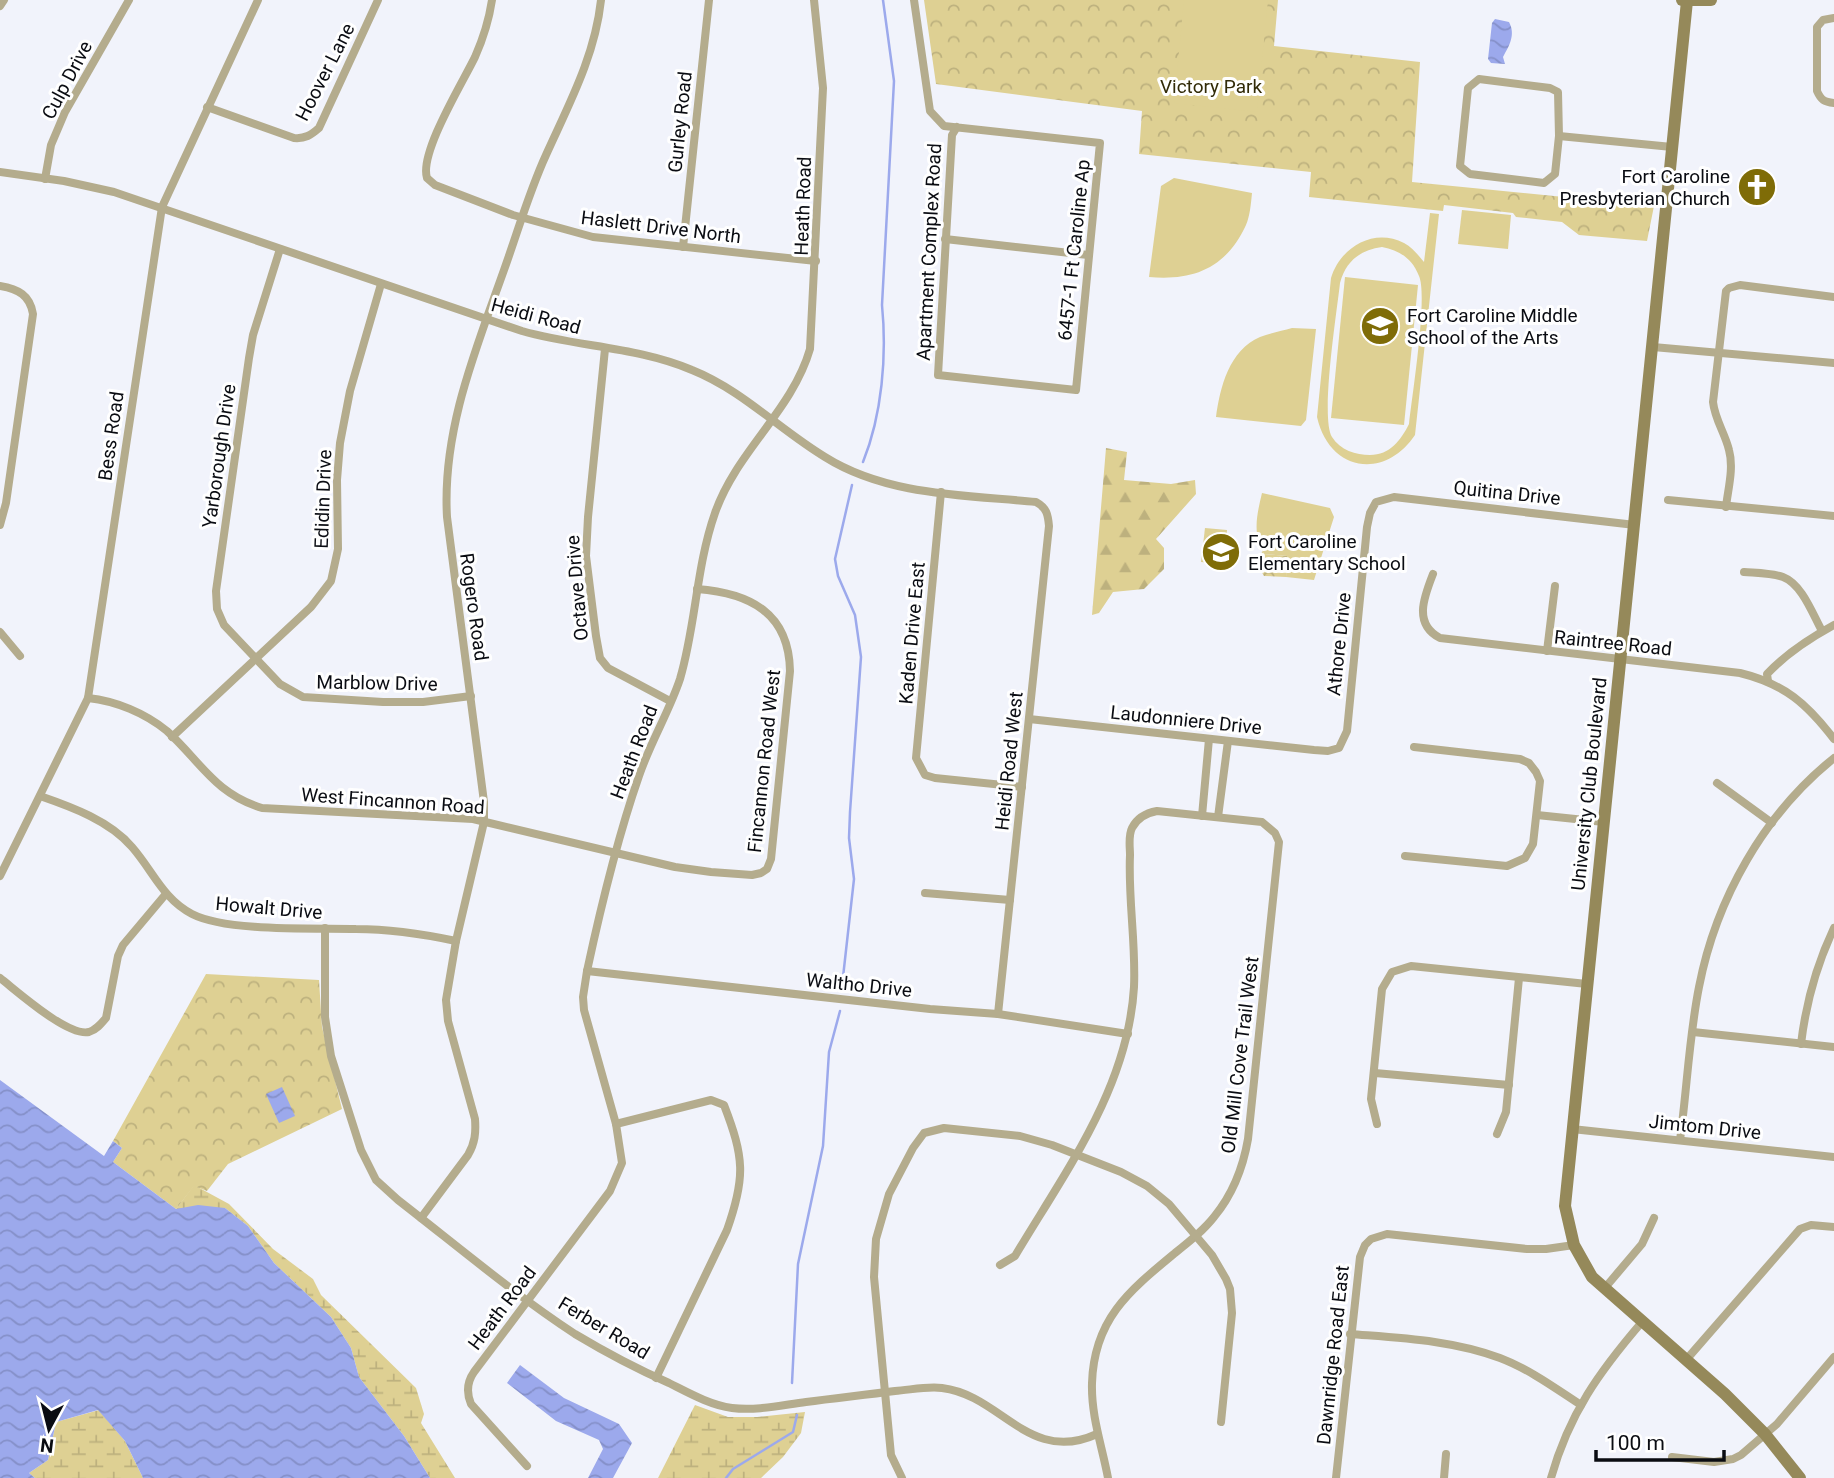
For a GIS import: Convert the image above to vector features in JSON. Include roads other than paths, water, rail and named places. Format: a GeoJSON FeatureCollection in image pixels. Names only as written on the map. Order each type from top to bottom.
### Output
{"type":"FeatureCollection","features":[{"type":"Feature","properties":{"kind":"street"},"geometry":{"type":"LineString","coordinates":[[0,6],[4,0]]}},
{"type":"Feature","properties":{"kind":"street","name":"Culp Drive"},"geometry":{"type":"LineString","coordinates":[[45,179],[51,145],[58,127],[129,0]]}},
{"type":"Feature","properties":{"kind":"street","name":"Bess Road"},"geometry":{"type":"LineString","coordinates":[[0,876],[88,698],[162,207],[258,0]]}},
{"type":"Feature","properties":{"kind":"street","name":"Hoover Lane"},"geometry":{"type":"LineString","coordinates":[[207,107],[294,138],[313,134],[319,128],[378,0]]}},
{"type":"Feature","properties":{"kind":"street","name":"Haslett Drive North"},"geometry":{"type":"LineString","coordinates":[[492,0],[475,57],[440,124],[426,166],[427,178],[435,185],[523,218],[593,237],[816,261]]}},
{"type":"Feature","properties":{"kind":"street","name":"Rogero Road"},"geometry":{"type":"LineString","coordinates":[[421,1218],[468,1155],[475,1139],[475,1119],[451,1031],[446,1000],[456,941],[484,822],[484,802],[452,572],[447,517],[446,482],[455,417],[486,320],[546,155],[573,100],[589,58],[601,0]]}},
{"type":"Feature","properties":{"kind":"street","name":"Gurley Road"},"geometry":{"type":"LineString","coordinates":[[683,247],[709,0]]}},
{"type":"Feature","properties":{"kind":"street","name":"Heath Road"},"geometry":{"type":"LineString","coordinates":[[527,1466],[475,1409],[468,1389],[474,1371],[587,1223],[617,1177],[622,1163],[617,1125],[584,1010],[587,971],[638,777],[680,679],[703,553],[723,495],[734,473],[798,382],[810,349],[823,88],[814,0]]}},
{"type":"Feature","properties":{"kind":"street","name":"Apartment Complex Road"},"geometry":{"type":"LineString","coordinates":[[914,0],[930,111],[944,125],[957,127],[951,135],[938,375],[1005,382]]}},
{"type":"Feature","properties":{"kind":"street"},"geometry":{"type":"LineString","coordinates":[[1681,0],[1711,0]]}},
{"type":"Feature","properties":{"kind":"street","name":"University Club Boulevard"},"geometry":{"type":"LineString","coordinates":[[1687,1],[1565,1206],[1574,1245],[1592,1276],[1725,1394],[1765,1434],[1800,1478]]}},
{"type":"Feature","properties":{"kind":"street"},"geometry":{"type":"LineString","coordinates":[[1834,18],[1823,20],[1817,27],[1817,91],[1820,98],[1834,103]]}},
{"type":"Feature","properties":{"kind":"street"},"geometry":{"type":"LineString","coordinates":[[1479,79],[1550,88],[1558,92],[1559,136],[1555,174],[1544,183],[1470,174],[1460,166],[1468,88],[1479,79]]}},
{"type":"Feature","properties":{"kind":"street","name":"6457-1 Ft Caroline Ap"},"geometry":{"type":"LineString","coordinates":[[957,127],[1100,143],[1076,390],[1005,382]]}},
{"type":"Feature","properties":{"kind":"street"},"geometry":{"type":"LineString","coordinates":[[1559,136],[1672,147]]}},
{"type":"Feature","properties":{"kind":"street","name":"Heidi Road"},"geometry":{"type":"LineString","coordinates":[[0,172],[95,187],[162,207],[545,338],[646,355],[697,372],[773,419],[825,458],[852,471],[881,482],[941,492],[1036,502],[1046,511]]}},
{"type":"Feature","properties":{"kind":"street"},"geometry":{"type":"LineString","coordinates":[[945,239],[1088,255]]}},
{"type":"Feature","properties":{"kind":"street","name":"Yarborough Drive"},"geometry":{"type":"LineString","coordinates":[[255,659],[224,625],[217,609],[216,591],[249,358],[280,249]]}},
{"type":"Feature","properties":{"kind":"street","name":"Edidin Drive"},"geometry":{"type":"LineString","coordinates":[[172,737],[320,598],[328,586],[335,569],[338,548],[337,480],[340,443],[350,391],[381,284]]}},
{"type":"Feature","properties":{"kind":"street"},"geometry":{"type":"LineString","coordinates":[[1726,507],[1730,453],[1716,419],[1713,402],[1723,296],[1729,288],[1740,285],[1834,297]]}},
{"type":"Feature","properties":{"kind":"street"},"geometry":{"type":"LineString","coordinates":[[0,286],[19,290],[29,300],[33,314],[6,503],[0,525]]}},
{"type":"Feature","properties":{"kind":"street"},"geometry":{"type":"LineString","coordinates":[[1653,347],[1834,363]]}},
{"type":"Feature","properties":{"kind":"street","name":"Octave Drive"},"geometry":{"type":"LineString","coordinates":[[605,349],[586,556],[600,658],[608,668],[670,701]]}},
{"type":"Feature","properties":{"kind":"street","name":"Kaden Drive East"},"geometry":{"type":"LineString","coordinates":[[941,492],[916,758],[925,775],[935,778],[1022,787]]}},
{"type":"Feature","properties":{"kind":"street","name":"Quitina Drive"},"geometry":{"type":"LineString","coordinates":[[1376,502],[1394,497],[1635,525]]}},
{"type":"Feature","properties":{"kind":"street"},"geometry":{"type":"LineString","coordinates":[[1668,500],[1834,516]]}},
{"type":"Feature","properties":{"kind":"street","name":"Athore Drive"},"geometry":{"type":"LineString","coordinates":[[1339,748],[1347,731],[1367,527],[1376,502]]}},
{"type":"Feature","properties":{"kind":"street","name":"Heidi Road West"},"geometry":{"type":"LineString","coordinates":[[998,1014],[1049,526],[1046,511]]}},
{"type":"Feature","properties":{"kind":"street"},"geometry":{"type":"LineString","coordinates":[[1744,572],[1780,576],[1791,581],[1822,631]]}},
{"type":"Feature","properties":{"kind":"street","name":"Raintree Road"},"geometry":{"type":"LineString","coordinates":[[1433,574],[1424,595],[1422,612],[1426,628],[1433,635],[1446,640],[1740,673],[1768,681],[1804,703],[1834,739]]}},
{"type":"Feature","properties":{"kind":"street"},"geometry":{"type":"LineString","coordinates":[[1547,651],[1555,586]]}},
{"type":"Feature","properties":{"kind":"street","name":"Fincannon Road West"},"geometry":{"type":"LineString","coordinates":[[697,589],[732,594],[758,605],[779,627],[789,654],[790,671],[774,832],[767,869]]}},
{"type":"Feature","properties":{"kind":"street"},"geometry":{"type":"LineString","coordinates":[[1768,681],[1767,674],[1774,667],[1834,625]]}},
{"type":"Feature","properties":{"kind":"street"},"geometry":{"type":"LineString","coordinates":[[0,632],[20,656]]}},
{"type":"Feature","properties":{"kind":"street","name":"Marblow Drive"},"geometry":{"type":"LineString","coordinates":[[255,659],[280,684],[303,697],[423,702],[471,696]]}},
{"type":"Feature","properties":{"kind":"street","name":"West Fincannon Road"},"geometry":{"type":"LineString","coordinates":[[88,698],[135,711],[159,725],[224,790],[238,799],[262,808],[462,818],[675,867],[752,875],[767,869]]}},
{"type":"Feature","properties":{"kind":"street","name":"Laudonniere Drive"},"geometry":{"type":"LineString","coordinates":[[1029,719],[1314,750],[1328,751],[1339,748]]}},
{"type":"Feature","properties":{"kind":"street"},"geometry":{"type":"LineString","coordinates":[[1202,816],[1209,739]]}},
{"type":"Feature","properties":{"kind":"street"},"geometry":{"type":"LineString","coordinates":[[1000,1265],[1014,1256],[1099,1116],[1128,1034],[1135,956],[1129,881],[1130,833],[1138,820],[1157,811],[1217,817],[1228,741]]}},
{"type":"Feature","properties":{"kind":"street"},"geometry":{"type":"LineString","coordinates":[[1405,856],[1507,866],[1525,858],[1531,849],[1540,780],[1529,763],[1520,759],[1414,747]]}},
{"type":"Feature","properties":{"kind":"street"},"geometry":{"type":"LineString","coordinates":[[1680,1140],[1704,966],[1719,918],[1735,882],[1772,823],[1803,785],[1834,758]]}},
{"type":"Feature","properties":{"kind":"street"},"geometry":{"type":"LineString","coordinates":[[1717,783],[1772,823]]}},
{"type":"Feature","properties":{"kind":"street","name":"Howalt Drive"},"geometry":{"type":"LineString","coordinates":[[40,796],[99,821],[122,837],[141,858],[165,895],[191,914],[211,921],[242,925],[397,931],[456,941]]}},
{"type":"Feature","properties":{"kind":"street"},"geometry":{"type":"LineString","coordinates":[[1537,815],[1604,822]]}},
{"type":"Feature","properties":{"kind":"street","name":"Old Mill Cove Trail West"},"geometry":{"type":"LineString","coordinates":[[1108,1478],[1097,1434],[1092,1385],[1100,1336],[1109,1318],[1129,1291],[1215,1217],[1233,1189],[1244,1164],[1279,842],[1275,833],[1262,822],[1217,817]]}},
{"type":"Feature","properties":{"kind":"street"},"geometry":{"type":"LineString","coordinates":[[925,892],[1010,900]]}},
{"type":"Feature","properties":{"kind":"street"},"geometry":{"type":"LineString","coordinates":[[0,978],[62,1024],[74,1030],[89,1032],[106,1018],[118,956],[123,945],[165,895]]}},
{"type":"Feature","properties":{"kind":"street","name":"Ferber Road"},"geometry":{"type":"LineString","coordinates":[[326,928],[325,1017],[331,1056],[361,1150],[376,1180],[527,1299],[598,1347],[708,1402],[731,1408],[755,1409],[941,1388],[978,1399],[1031,1435],[1065,1441],[1097,1434]]}},
{"type":"Feature","properties":{"kind":"street"},"geometry":{"type":"LineString","coordinates":[[1801,1044],[1813,978],[1834,928]]}},
{"type":"Feature","properties":{"kind":"street"},"geometry":{"type":"LineString","coordinates":[[1377,1124],[1371,1099],[1382,989],[1392,972],[1411,966],[1587,984]]}},
{"type":"Feature","properties":{"kind":"street","name":"Waltho Drive"},"geometry":{"type":"LineString","coordinates":[[587,971],[930,1009],[998,1014],[1128,1034]]}},
{"type":"Feature","properties":{"kind":"street"},"geometry":{"type":"LineString","coordinates":[[1497,1134],[1506,1112],[1519,978]]}},
{"type":"Feature","properties":{"kind":"street"},"geometry":{"type":"LineString","coordinates":[[1693,1032],[1834,1047]]}},
{"type":"Feature","properties":{"kind":"street"},"geometry":{"type":"LineString","coordinates":[[1375,1073],[1508,1085]]}},
{"type":"Feature","properties":{"kind":"street"},"geometry":{"type":"LineString","coordinates":[[617,1125],[705,1100],[717,1101],[724,1105],[738,1145],[742,1171],[740,1190],[727,1230],[656,1378]]}},
{"type":"Feature","properties":{"kind":"street"},"geometry":{"type":"LineString","coordinates":[[902,1478],[891,1455],[884,1393],[874,1277],[876,1239],[889,1194],[913,1148],[924,1133],[944,1128],[1020,1136],[1121,1172],[1147,1186],[1169,1204],[1223,1272],[1230,1289],[1232,1305],[1220,1422]]}},
{"type":"Feature","properties":{"kind":"street","name":"Jimtom Drive"},"geometry":{"type":"LineString","coordinates":[[1572,1129],[1834,1157]]}},
{"type":"Feature","properties":{"kind":"street"},"geometry":{"type":"LineString","coordinates":[[1604,1289],[1642,1244],[1654,1219]]}},
{"type":"Feature","properties":{"kind":"street"},"geometry":{"type":"LineString","coordinates":[[1686,1360],[1800,1229],[1834,1227]]}},
{"type":"Feature","properties":{"kind":"street","name":"Dawnridge Road East"},"geometry":{"type":"LineString","coordinates":[[1336,1478],[1360,1256],[1371,1239],[1387,1234],[1546,1250],[1574,1245]]}},
{"type":"Feature","properties":{"kind":"street"},"geometry":{"type":"LineString","coordinates":[[1551,1478],[1563,1442],[1581,1405],[1606,1364],[1642,1322]]}},
{"type":"Feature","properties":{"kind":"street"},"geometry":{"type":"LineString","coordinates":[[1350,1334],[1432,1341],[1477,1351],[1523,1368],[1581,1405]]}},
{"type":"Feature","properties":{"kind":"street"},"geometry":{"type":"LineString","coordinates":[[1672,1457],[1724,1462],[1741,1455],[1791,1408],[1834,1357]]}},
{"type":"Feature","properties":{"kind":"street"},"geometry":{"type":"LineString","coordinates":[[1444,1478],[1446,1454]]}},
{"type":"Feature","properties":{"kind":"water"},"geometry":{"type":"Polygon","coordinates":[[[1495,19],[1509,22],[1512,31],[1503,57],[1505,64],[1491,63],[1488,59],[1492,23],[1495,19]]]}},
{"type":"Feature","properties":{"kind":"water"},"geometry":{"type":"Polygon","coordinates":[[[0,1080],[104,1156],[113,1141],[122,1148],[113,1162],[176,1209],[198,1205],[225,1208],[248,1226],[274,1263],[331,1317],[351,1348],[359,1377],[404,1436],[430,1478],[143,1478],[125,1441],[98,1410],[56,1422],[48,1460],[29,1473],[35,1478],[0,1478],[0,1080]]]}},
{"type":"Feature","properties":{"kind":"water"},"geometry":{"type":"Polygon","coordinates":[[[282,1087],[295,1116],[279,1123],[266,1094],[282,1087]]]}},
{"type":"Feature","properties":{"kind":"water"},"geometry":{"type":"Polygon","coordinates":[[[520,1365],[564,1398],[619,1424],[632,1443],[613,1478],[588,1478],[603,1449],[599,1440],[556,1421],[507,1383],[520,1365]]]}},
{"type":"Feature","properties":{"kind":"waterway"},"geometry":{"type":"LineString","coordinates":[[863,462],[879,405],[884,344],[882,305],[894,81],[883,0]]}},
{"type":"Feature","properties":{"kind":"waterway"},"geometry":{"type":"LineString","coordinates":[[842,986],[854,879],[849,838],[861,657],[855,615],[838,576],[835,559],[852,485]]}},
{"type":"Feature","properties":{"kind":"waterway"},"geometry":{"type":"LineString","coordinates":[[792,1383],[798,1264],[823,1146],[829,1052],[840,1011]]}},
{"type":"Feature","properties":{"kind":"waterway"},"geometry":{"type":"LineString","coordinates":[[726,1478],[733,1469],[793,1432],[797,1415]]}},
{"type":"Feature","properties":{"kind":"place","name":"Fort Caroline Presbyterian Church"},"geometry":{"type":"Point","coordinates":[1757,187]}},
{"type":"Feature","properties":{"kind":"place","name":"Fort Caroline Middle School of the Arts"},"geometry":{"type":"Point","coordinates":[1380,326]}},
{"type":"Feature","properties":{"kind":"place","name":"Fort Caroline Elementary School"},"geometry":{"type":"Point","coordinates":[1221,552]}},
{"type":"Feature","properties":{"kind":"park label","name":"Victory Park"},"geometry":{"type":"Point","coordinates":[1211,86]}}]}
